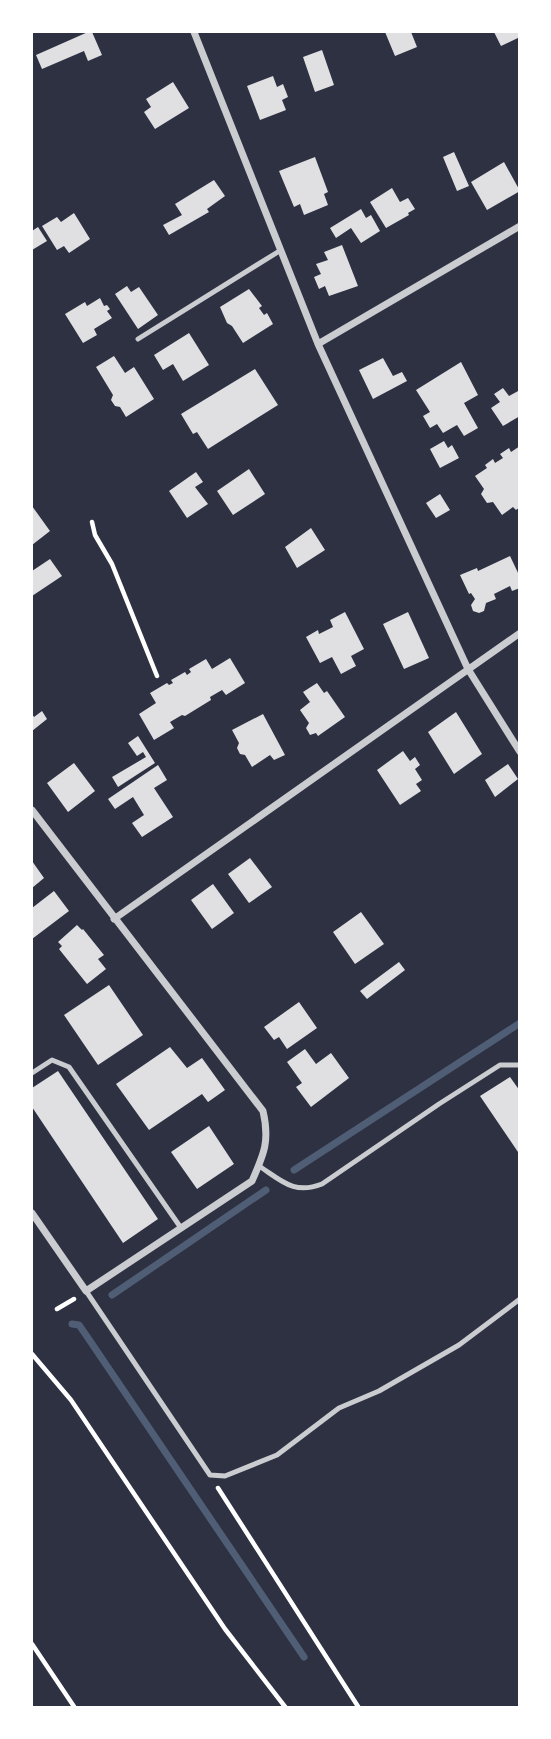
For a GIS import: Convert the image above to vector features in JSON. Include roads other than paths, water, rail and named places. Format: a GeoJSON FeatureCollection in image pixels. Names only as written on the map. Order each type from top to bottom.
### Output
{"type":"FeatureCollection","features":[{"type":"Feature","properties":{"kind":"street"},"geometry":{"type":"LineString","coordinates":[[194,32],[318,344],[468,669],[520,752]]}},
{"type":"Feature","properties":{"kind":"street"},"geometry":{"type":"LineString","coordinates":[[318,344],[520,226]]}},
{"type":"Feature","properties":{"kind":"street"},"geometry":{"type":"LineString","coordinates":[[114,919],[520,633]]}},
{"type":"Feature","properties":{"kind":"street"},"geometry":{"type":"LineString","coordinates":[[32,810],[263,1111],[267,1132],[265,1153],[252,1181],[86,1291],[32,1213]]}},
{"type":"Feature","properties":{"kind":"lane"},"geometry":{"type":"LineString","coordinates":[[138,338],[281,250]]}},
{"type":"Feature","properties":{"kind":"lane"},"geometry":{"type":"LineString","coordinates":[[32,1073],[52,1060],[69,1067],[181,1228]]}},
{"type":"Feature","properties":{"kind":"lane"},"geometry":{"type":"LineString","coordinates":[[259,1166],[291,1187],[307,1189],[315,1186],[500,1065],[520,1065]]}},
{"type":"Feature","properties":{"kind":"lane"},"geometry":{"type":"LineString","coordinates":[[86,1291],[210,1475],[225,1476],[277,1455],[339,1408],[379,1391],[459,1345],[520,1299]]}},
{"type":"Feature","properties":{"kind":"waterway"},"geometry":{"type":"LineString","coordinates":[[294,1170],[520,1023]]}},
{"type":"Feature","properties":{"kind":"waterway"},"geometry":{"type":"LineString","coordinates":[[112,1295],[266,1190]]}},
{"type":"Feature","properties":{"kind":"waterway"},"geometry":{"type":"LineString","coordinates":[[72,1324],[79,1325],[86,1335],[304,1657]]}}]}
